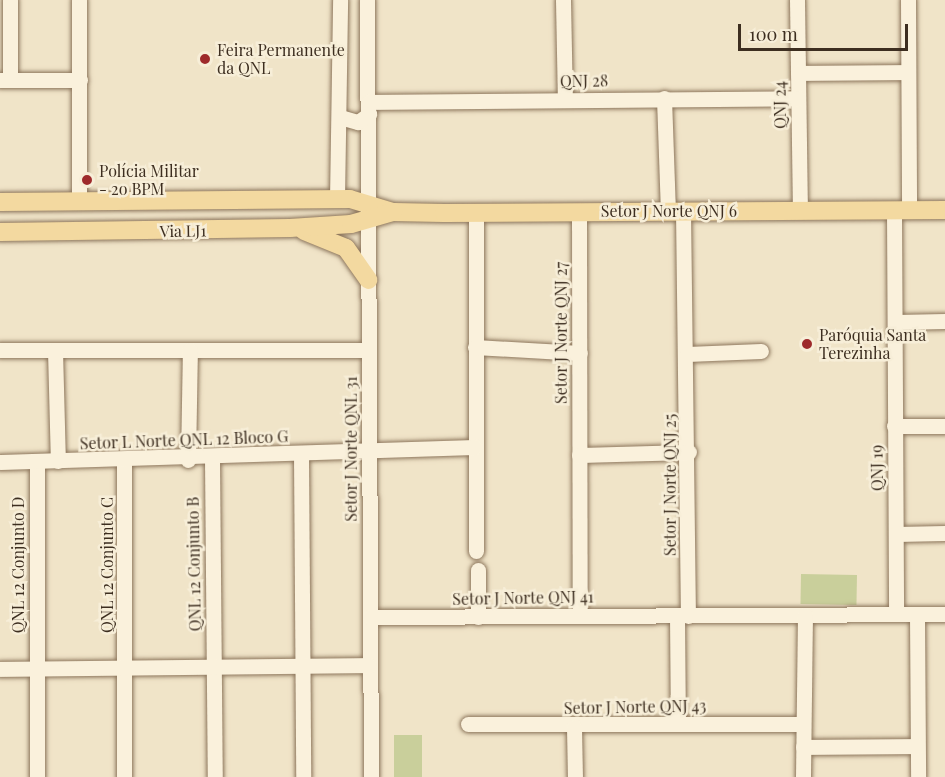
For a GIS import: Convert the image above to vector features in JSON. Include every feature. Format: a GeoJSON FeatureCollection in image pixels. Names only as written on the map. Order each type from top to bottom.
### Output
{"type":"FeatureCollection","features":[{"type":"Feature","properties":{"kind":"main road","name":"Via LJ1"},"geometry":{"type":"LineString","coordinates":[[0,202],[337,199],[365,213]]}},
{"type":"Feature","properties":{"kind":"main road"},"geometry":{"type":"LineString","coordinates":[[190,231],[199,210],[191,200]]}},
{"type":"Feature","properties":{"kind":"main road","name":"Setor J Norte QNJ 6"},"geometry":{"type":"LineString","coordinates":[[365,213],[945,210]]}},
{"type":"Feature","properties":{"kind":"main road","name":"Via LJ1"},"geometry":{"type":"LineString","coordinates":[[0,232],[290,228],[365,213]]}},
{"type":"Feature","properties":{"kind":"main road"},"geometry":{"type":"LineString","coordinates":[[290,228],[335,240],[356,258],[368,280]]}},
{"type":"Feature","properties":{"kind":"street"},"geometry":{"type":"LineString","coordinates":[[10,0],[5,80],[80,80]]}},
{"type":"Feature","properties":{"kind":"street"},"geometry":{"type":"LineString","coordinates":[[79,0],[79,201]]}},
{"type":"Feature","properties":{"kind":"street"},"geometry":{"type":"LineString","coordinates":[[337,199],[340,0]]}},
{"type":"Feature","properties":{"kind":"street","name":"Setor J Norte QNL 31"},"geometry":{"type":"LineString","coordinates":[[367,0],[369,108],[365,213],[368,280],[371,777]]}},
{"type":"Feature","properties":{"kind":"street"},"geometry":{"type":"LineString","coordinates":[[563,0],[565,99]]}},
{"type":"Feature","properties":{"kind":"street","name":"QNJ 24"},"geometry":{"type":"LineString","coordinates":[[797,0],[800,210]]}},
{"type":"Feature","properties":{"kind":"street","name":"QNJ 19"},"geometry":{"type":"LineString","coordinates":[[896,614],[894,426],[896,322],[908,72],[908,0]]}},
{"type":"Feature","properties":{"kind":"street"},"geometry":{"type":"LineString","coordinates":[[798,73],[908,72]]}},
{"type":"Feature","properties":{"kind":"street","name":"Setor J Norte QNJ 25"},"geometry":{"type":"LineString","coordinates":[[664,98],[665,128],[676,210],[687,354],[688,452],[683,616]]}},
{"type":"Feature","properties":{"kind":"street","name":"QNJ 28"},"geometry":{"type":"LineString","coordinates":[[340,117],[358,122],[369,108],[565,99],[798,98]]}},
{"type":"Feature","properties":{"kind":"street","name":"Setor J Norte QNJ 27"},"geometry":{"type":"LineString","coordinates":[[579,212],[580,616]]}},
{"type":"Feature","properties":{"kind":"street"},"geometry":{"type":"LineString","coordinates":[[476,213],[477,551]]}},
{"type":"Feature","properties":{"kind":"street"},"geometry":{"type":"LineString","coordinates":[[896,322],[945,321]]}},
{"type":"Feature","properties":{"kind":"street"},"geometry":{"type":"LineString","coordinates":[[475,347],[580,353]]}},
{"type":"Feature","properties":{"kind":"street"},"geometry":{"type":"LineString","coordinates":[[0,350],[368,350]]}},
{"type":"Feature","properties":{"kind":"street"},"geometry":{"type":"LineString","coordinates":[[55,350],[58,461]]}},
{"type":"Feature","properties":{"kind":"street"},"geometry":{"type":"LineString","coordinates":[[188,460],[190,350]]}},
{"type":"Feature","properties":{"kind":"street"},"geometry":{"type":"LineString","coordinates":[[687,354],[761,351]]}},
{"type":"Feature","properties":{"kind":"street"},"geometry":{"type":"LineString","coordinates":[[894,426],[945,426]]}},
{"type":"Feature","properties":{"kind":"street","name":"Setor L Norte QNL 12 Bloco G"},"geometry":{"type":"LineString","coordinates":[[0,462],[188,460],[369,448],[475,447]]}},
{"type":"Feature","properties":{"kind":"street"},"geometry":{"type":"LineString","coordinates":[[579,455],[688,452]]}},
{"type":"Feature","properties":{"kind":"street"},"geometry":{"type":"LineString","coordinates":[[301,454],[303,777]]}},
{"type":"Feature","properties":{"kind":"street","name":"QNL 12 Conjunto B"},"geometry":{"type":"LineString","coordinates":[[212,459],[215,777]]}},
{"type":"Feature","properties":{"kind":"street","name":"QNL 12 Conjunto C"},"geometry":{"type":"LineString","coordinates":[[124,460],[124,777]]}},
{"type":"Feature","properties":{"kind":"street","name":"QNL 12 Conjunto D"},"geometry":{"type":"LineString","coordinates":[[36,461],[38,777]]}},
{"type":"Feature","properties":{"kind":"street"},"geometry":{"type":"LineString","coordinates":[[896,534],[945,533]]}},
{"type":"Feature","properties":{"kind":"street"},"geometry":{"type":"LineString","coordinates":[[478,570],[478,617]]}},
{"type":"Feature","properties":{"kind":"street"},"geometry":{"type":"LineString","coordinates":[[803,777],[805,615]]}},
{"type":"Feature","properties":{"kind":"street","name":"Setor J Norte QNJ 41"},"geometry":{"type":"LineString","coordinates":[[370,617],[945,615]]}},
{"type":"Feature","properties":{"kind":"street"},"geometry":{"type":"LineString","coordinates":[[678,724],[683,616]]}},
{"type":"Feature","properties":{"kind":"street"},"geometry":{"type":"LineString","coordinates":[[917,616],[918,777]]}},
{"type":"Feature","properties":{"kind":"street"},"geometry":{"type":"LineString","coordinates":[[0,669],[369,665]]}},
{"type":"Feature","properties":{"kind":"street","name":"Setor J Norte QNJ 43"},"geometry":{"type":"LineString","coordinates":[[468,724],[574,727],[803,724]]}},
{"type":"Feature","properties":{"kind":"street"},"geometry":{"type":"LineString","coordinates":[[574,727],[575,777]]}},
{"type":"Feature","properties":{"kind":"street"},"geometry":{"type":"LineString","coordinates":[[803,747],[917,746]]}},
{"type":"Feature","properties":{"kind":"green space"},"geometry":{"type":"Polygon","coordinates":[[[801,574],[857,575],[856,605],[800,604],[801,574]]]}},
{"type":"Feature","properties":{"kind":"green space"},"geometry":{"type":"Polygon","coordinates":[[[394,735],[422,735],[422,777],[394,777],[394,735]]]}},
{"type":"Feature","properties":{"kind":"place","name":"Feira Permanente da QNL"},"geometry":{"type":"Point","coordinates":[205,59]}},
{"type":"Feature","properties":{"kind":"place","name":"Polícia Militar - 2o BPM"},"geometry":{"type":"Point","coordinates":[87,180]}},
{"type":"Feature","properties":{"kind":"place","name":"Paróquia Santa Terezinha"},"geometry":{"type":"Point","coordinates":[807,344]}}]}
